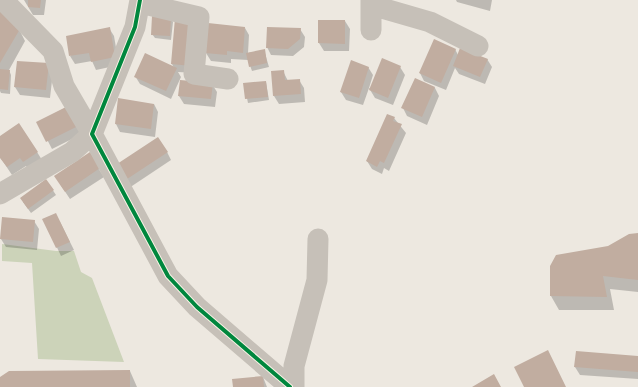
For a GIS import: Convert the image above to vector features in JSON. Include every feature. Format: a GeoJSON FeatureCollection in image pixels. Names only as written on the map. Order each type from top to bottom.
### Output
{"type":"FeatureCollection","features":[{"type":"Feature","properties":{"kind":"street"},"geometry":{"type":"LineString","coordinates":[[5,1],[53,51],[64,86],[92,134],[168,276],[197,308],[290,387]]}},
{"type":"Feature","properties":{"kind":"street"},"geometry":{"type":"LineString","coordinates":[[0,194],[72,152],[92,134],[135,27],[140,2],[199,17],[194,74],[228,79]]}},
{"type":"Feature","properties":{"kind":"street"},"geometry":{"type":"LineString","coordinates":[[371,30],[371,3],[430,22],[478,46]]}},
{"type":"Feature","properties":{"kind":"street"},"geometry":{"type":"LineString","coordinates":[[294,387],[294,366],[317,280],[318,239]]}},
{"type":"Feature","properties":{"kind":"green space"},"geometry":{"type":"Polygon","coordinates":[[[2,244],[56,251],[74,251],[81,272],[92,278],[124,362],[38,359],[32,263],[2,261],[2,244]]]}},
{"type":"Feature","properties":{"kind":"building"},"geometry":{"type":"Polygon","coordinates":[[[28,0],[41,0],[40,8],[28,7],[28,0]]]}},
{"type":"Feature","properties":{"kind":"building"},"geometry":{"type":"Polygon","coordinates":[[[0,8],[20,29],[0,63],[0,8]]]}},
{"type":"Feature","properties":{"kind":"building"},"geometry":{"type":"Polygon","coordinates":[[[152,16],[171,18],[170,36],[151,35],[152,16]]]}},
{"type":"Feature","properties":{"kind":"building"},"geometry":{"type":"Polygon","coordinates":[[[175,18],[195,19],[192,66],[171,64],[175,18]]]}},
{"type":"Feature","properties":{"kind":"building"},"geometry":{"type":"Polygon","coordinates":[[[318,20],[345,20],[345,44],[318,43],[318,20]]]}},
{"type":"Feature","properties":{"kind":"building"},"geometry":{"type":"Polygon","coordinates":[[[208,23],[245,27],[243,53],[227,51],[227,55],[205,53],[208,23]]]}},
{"type":"Feature","properties":{"kind":"building"},"geometry":{"type":"Polygon","coordinates":[[[110,27],[115,57],[91,62],[89,53],[69,56],[66,36],[110,27]]]}},
{"type":"Feature","properties":{"kind":"building"},"geometry":{"type":"Polygon","coordinates":[[[267,27],[301,28],[300,39],[288,49],[266,48],[267,27]]]}},
{"type":"Feature","properties":{"kind":"building"},"geometry":{"type":"Polygon","coordinates":[[[434,39],[456,49],[441,83],[419,73],[434,39]]]}},
{"type":"Feature","properties":{"kind":"building"},"geometry":{"type":"Polygon","coordinates":[[[460,48],[488,59],[480,77],[453,66],[460,48]]]}},
{"type":"Feature","properties":{"kind":"building"},"geometry":{"type":"Polygon","coordinates":[[[265,49],[267,63],[249,67],[246,53],[265,49]]]}},
{"type":"Feature","properties":{"kind":"building"},"geometry":{"type":"Polygon","coordinates":[[[145,53],[177,68],[166,91],[134,77],[145,53]]]}},
{"type":"Feature","properties":{"kind":"building"},"geometry":{"type":"Polygon","coordinates":[[[382,58],[401,66],[388,98],[369,90],[382,58]]]}},
{"type":"Feature","properties":{"kind":"building"},"geometry":{"type":"Polygon","coordinates":[[[351,60],[369,67],[359,98],[340,92],[351,60]]]}},
{"type":"Feature","properties":{"kind":"building"},"geometry":{"type":"Polygon","coordinates":[[[17,61],[49,63],[46,90],[14,87],[17,61]]]}},
{"type":"Feature","properties":{"kind":"building"},"geometry":{"type":"Polygon","coordinates":[[[0,69],[10,70],[8,90],[0,89],[0,69]]]}},
{"type":"Feature","properties":{"kind":"building"},"geometry":{"type":"Polygon","coordinates":[[[284,70],[285,80],[300,79],[301,94],[273,96],[271,71],[284,70]]]}},
{"type":"Feature","properties":{"kind":"building"},"geometry":{"type":"Polygon","coordinates":[[[415,78],[435,87],[422,117],[401,108],[415,78]]]}},
{"type":"Feature","properties":{"kind":"building"},"geometry":{"type":"Polygon","coordinates":[[[180,80],[213,83],[211,99],[178,96],[180,80]]]}},
{"type":"Feature","properties":{"kind":"building"},"geometry":{"type":"Polygon","coordinates":[[[266,81],[268,97],[245,99],[243,83],[266,81]]]}},
{"type":"Feature","properties":{"kind":"building"},"geometry":{"type":"Polygon","coordinates":[[[118,98],[154,104],[151,129],[115,124],[118,98]]]}},
{"type":"Feature","properties":{"kind":"building"},"geometry":{"type":"Polygon","coordinates":[[[68,106],[78,126],[46,142],[36,122],[68,106]]]}},
{"type":"Feature","properties":{"kind":"building"},"geometry":{"type":"Polygon","coordinates":[[[387,114],[395,117],[393,121],[402,124],[384,163],[380,161],[377,167],[366,161],[387,114]]]}},
{"type":"Feature","properties":{"kind":"building"},"geometry":{"type":"Polygon","coordinates":[[[19,123],[38,152],[23,162],[20,158],[7,167],[0,158],[0,136],[19,123]]]}},
{"type":"Feature","properties":{"kind":"building"},"geometry":{"type":"Polygon","coordinates":[[[158,137],[168,152],[124,181],[114,166],[158,137]]]}},
{"type":"Feature","properties":{"kind":"building"},"geometry":{"type":"Polygon","coordinates":[[[90,152],[100,168],[65,192],[54,176],[90,152]]]}},
{"type":"Feature","properties":{"kind":"building"},"geometry":{"type":"Polygon","coordinates":[[[46,179],[54,190],[28,209],[20,198],[46,179]]]}},
{"type":"Feature","properties":{"kind":"building"},"geometry":{"type":"Polygon","coordinates":[[[56,213],[70,242],[56,248],[42,219],[56,213]]]}},
{"type":"Feature","properties":{"kind":"building"},"geometry":{"type":"Polygon","coordinates":[[[2,217],[35,220],[33,242],[0,239],[2,217]]]}},
{"type":"Feature","properties":{"kind":"building"},"geometry":{"type":"Polygon","coordinates":[[[638,233],[638,280],[603,276],[607,297],[550,296],[550,266],[556,255],[608,246],[629,234],[638,233]]]}},
{"type":"Feature","properties":{"kind":"building"},"geometry":{"type":"Polygon","coordinates":[[[548,350],[566,387],[524,387],[514,367],[548,350]]]}},
{"type":"Feature","properties":{"kind":"building"},"geometry":{"type":"Polygon","coordinates":[[[576,351],[638,356],[638,372],[574,367],[576,351]]]}},
{"type":"Feature","properties":{"kind":"building"},"geometry":{"type":"Polygon","coordinates":[[[130,370],[130,387],[0,387],[0,377],[9,371],[130,370]]]}},
{"type":"Feature","properties":{"kind":"building"},"geometry":{"type":"Polygon","coordinates":[[[494,374],[501,387],[472,387],[494,374]]]}},
{"type":"Feature","properties":{"kind":"building"},"geometry":{"type":"Polygon","coordinates":[[[263,376],[264,387],[233,387],[232,379],[263,376]]]}},
{"type":"Feature","properties":{"kind":"cycle path"},"geometry":{"type":"LineString","coordinates":[[140,0],[135,27],[92,134],[168,276],[197,307],[290,387]]}}]}
